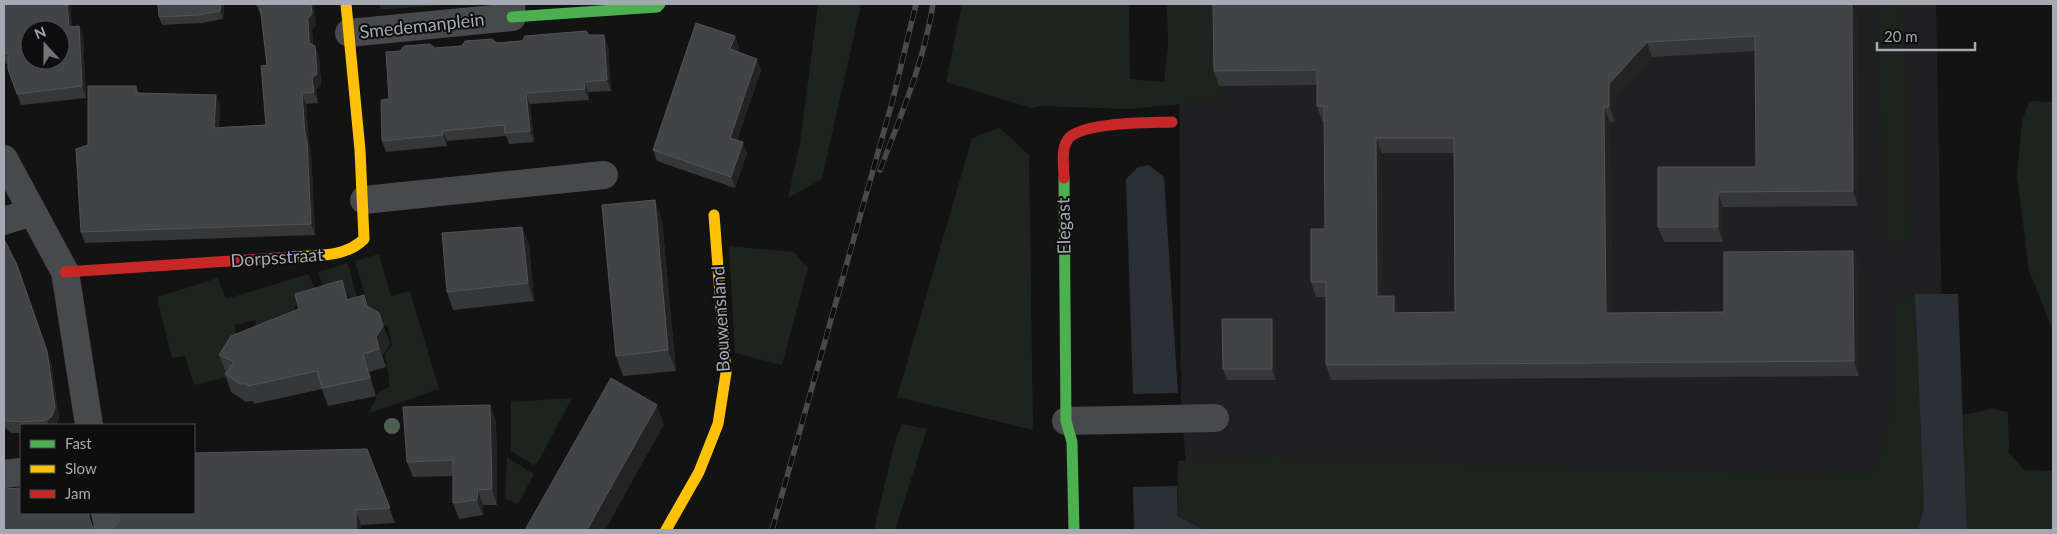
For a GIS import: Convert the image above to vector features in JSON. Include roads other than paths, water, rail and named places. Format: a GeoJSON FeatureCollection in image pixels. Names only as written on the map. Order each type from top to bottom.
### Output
{"type":"FeatureCollection","features":[{"type":"Feature","properties":{"kind":"street","name":"Smedemanplein"},"geometry":{"type":"LineString","coordinates":[[346,4],[358,119]]}},
{"type":"Feature","properties":{"kind":"street"},"geometry":{"type":"LineString","coordinates":[[512,10],[657,7],[660,4]]}},
{"type":"Feature","properties":{"kind":"street","name":"Smedemanplein"},"geometry":{"type":"LineString","coordinates":[[349,33],[512,10]]}},
{"type":"Feature","properties":{"kind":"street","name":"Dorpsstraat"},"geometry":{"type":"LineString","coordinates":[[65,272],[336,254],[357,246],[364,239],[364,200],[358,119]]}},
{"type":"Feature","properties":{"kind":"street","name":"Elegast"},"geometry":{"type":"LineString","coordinates":[[1074,530],[1072,442],[1066,421],[1064,148],[1070,137],[1093,126],[1172,122]]}},
{"type":"Feature","properties":{"kind":"street"},"geometry":{"type":"LineString","coordinates":[[4,159],[65,272],[89,424]]}},
{"type":"Feature","properties":{"kind":"street"},"geometry":{"type":"LineString","coordinates":[[364,200],[604,175]]}},
{"type":"Feature","properties":{"kind":"street"},"geometry":{"type":"LineString","coordinates":[[4,221],[32,212]]}},
{"type":"Feature","properties":{"kind":"street","name":"Bouwensland"},"geometry":{"type":"LineString","coordinates":[[666,530],[700,472],[718,424],[726,373],[714,215]]}},
{"type":"Feature","properties":{"kind":"street"},"geometry":{"type":"LineString","coordinates":[[1066,421],[1215,418]]}},
{"type":"Feature","properties":{"kind":"street"},"geometry":{"type":"LineString","coordinates":[[4,474],[20,472]]}},
{"type":"Feature","properties":{"kind":"street"},"geometry":{"type":"LineString","coordinates":[[105,514],[109,530]]}},
{"type":"Feature","properties":{"kind":"railway"},"geometry":{"type":"LineString","coordinates":[[772,530],[893,99],[916,4]]}},
{"type":"Feature","properties":{"kind":"railway"},"geometry":{"type":"LineString","coordinates":[[880,170],[918,68],[933,4]]}}]}
